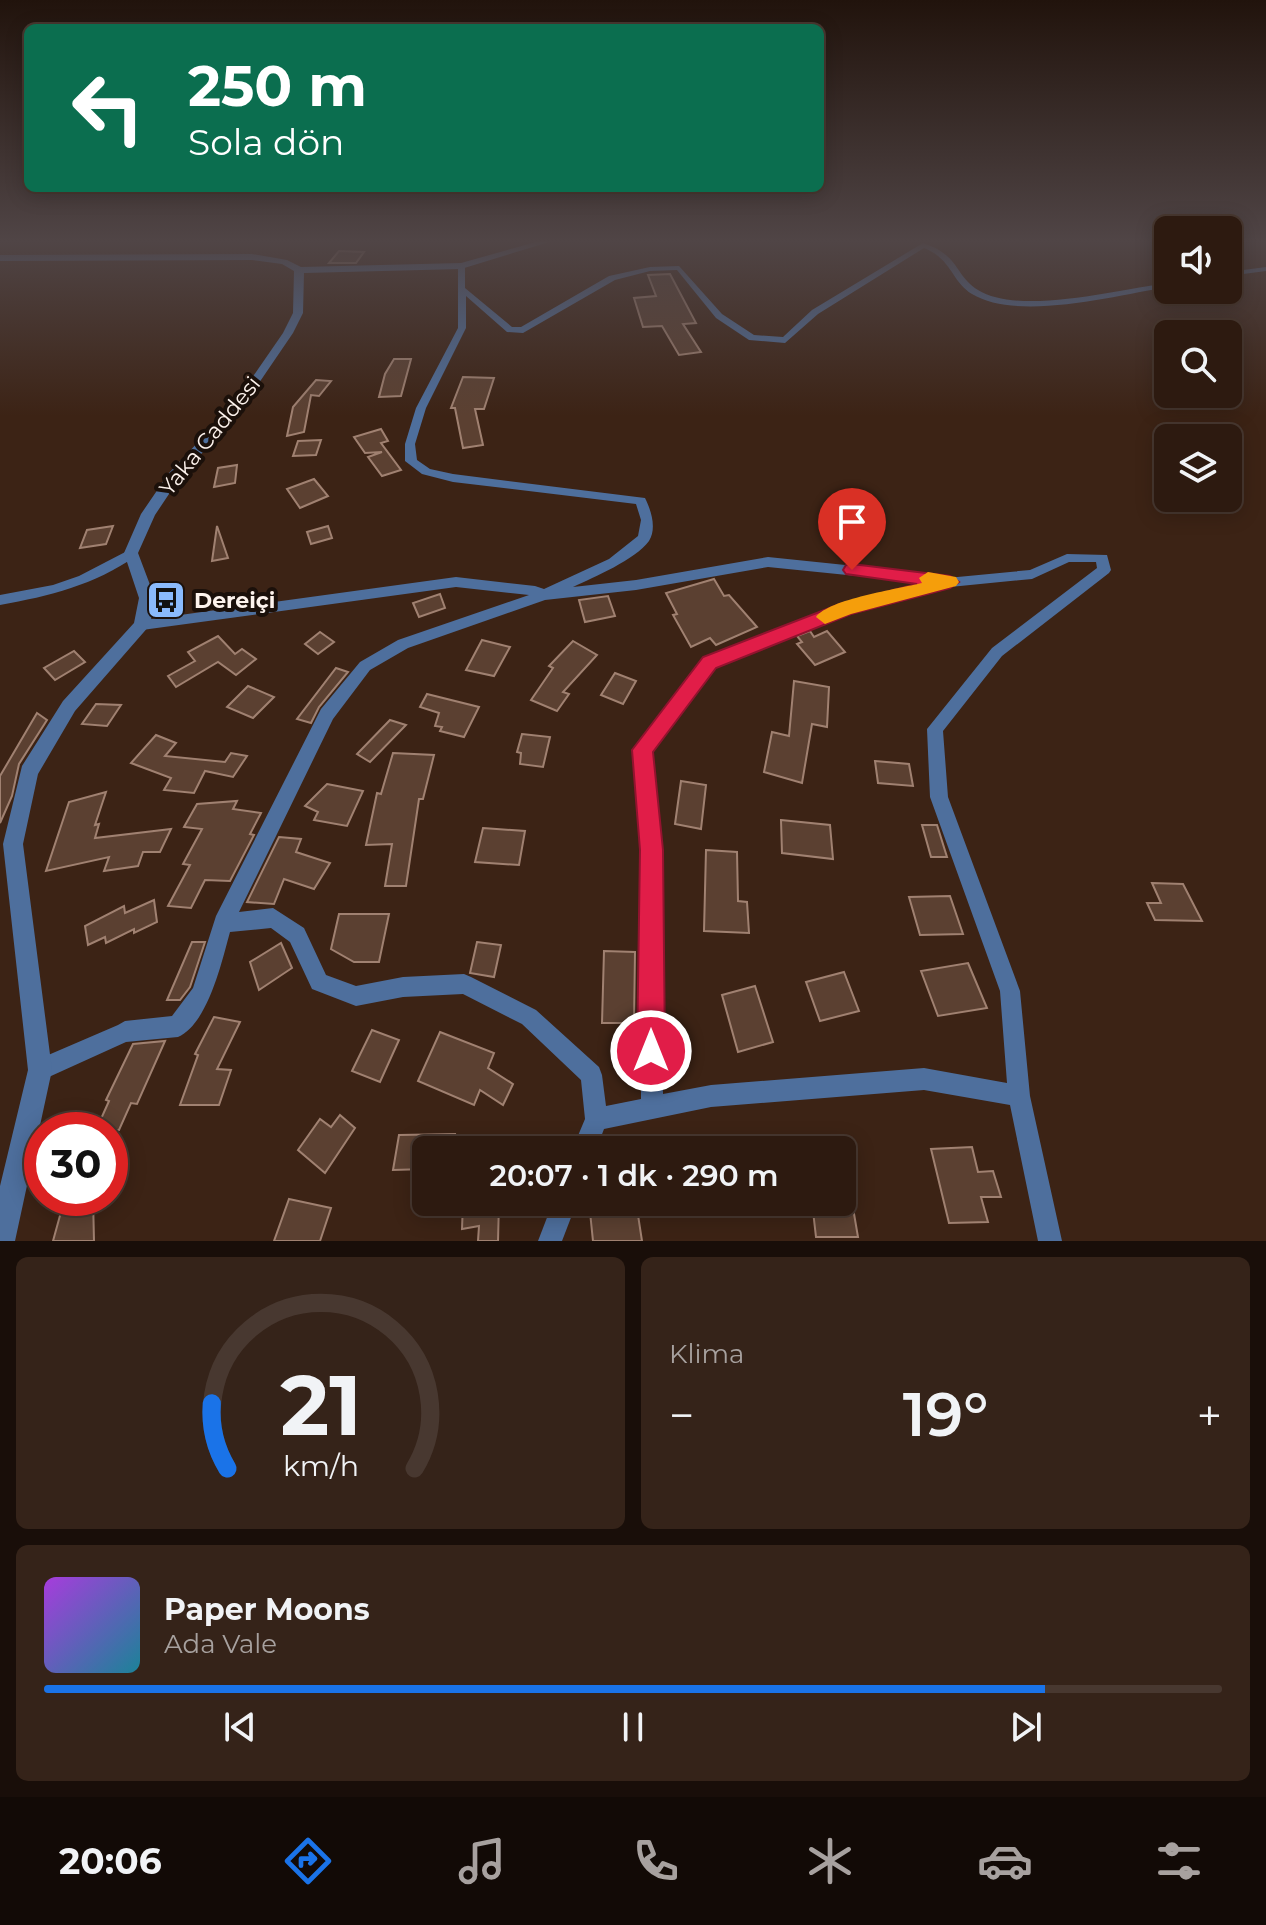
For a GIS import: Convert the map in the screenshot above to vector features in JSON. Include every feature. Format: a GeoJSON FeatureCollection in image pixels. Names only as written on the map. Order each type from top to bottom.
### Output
{"type":"FeatureCollection","features":[{"type":"Feature","properties":{"kind":"street","name":"Yaka Caddesi"},"geometry":{"type":"LineString","coordinates":[[131,553],[148,514],[174,476],[238,406],[288,333],[298,313],[298,300]]}},
{"type":"Feature","properties":{"kind":"street"},"geometry":{"type":"LineString","coordinates":[[40,1070],[125,1032],[178,1026],[202,993],[223,923],[327,714],[365,666],[403,644],[544,595],[614,562],[644,538],[647,520],[641,501],[453,478],[426,472],[411,461],[410,444],[421,408],[462,328],[462,300]]}},
{"type":"Feature","properties":{"kind":"street"},"geometry":{"type":"LineString","coordinates":[[475,300],[510,330],[523,330],[574,300]]}},
{"type":"Feature","properties":{"kind":"street"},"geometry":{"type":"LineString","coordinates":[[704,300],[719,316],[752,338],[785,340],[815,312],[834,300]]}},
{"type":"Feature","properties":{"kind":"street"},"geometry":{"type":"LineString","coordinates":[[1003,300],[1015,303],[1058,300]]}},
{"type":"Feature","properties":{"kind":"street"},"geometry":{"type":"LineString","coordinates":[[0,600],[66,588],[103,574],[131,553],[147,598],[142,625],[69,706],[29,772],[13,844],[40,1070],[1,1241]]}},
{"type":"Feature","properties":{"kind":"street"},"geometry":{"type":"LineString","coordinates":[[652,1108],[651,850],[642,750],[709,662],[846,608],[950,582],[1032,574],[1067,558],[1102,558],[1104,570],[997,652],[935,729],[939,797],[1010,991],[1019,1096],[1050,1241]]}},
{"type":"Feature","properties":{"kind":"street"},"geometry":{"type":"LineString","coordinates":[[142,625],[456,582],[535,591],[544,595],[636,585],[768,562],[950,582]]}},
{"type":"Feature","properties":{"kind":"street"},"geometry":{"type":"LineString","coordinates":[[223,923],[273,918],[297,935],[319,982],[356,996],[403,987],[464,984],[529,1017],[591,1075],[596,1119],[589,1136]]}},
{"type":"Feature","properties":{"kind":"street"},"geometry":{"type":"LineString","coordinates":[[596,1119],[711,1096],[924,1079],[1019,1096]]}},
{"type":"Feature","properties":{"kind":"street"},"geometry":{"type":"LineString","coordinates":[[550,1241],[560,1216]]}},
{"type":"Feature","properties":{"kind":"building"},"geometry":{"type":"Polygon","coordinates":[[[635,300],[684,300],[696,323],[683,324],[701,352],[679,355],[662,326],[643,327],[635,300]]]}},
{"type":"Feature","properties":{"kind":"building"},"geometry":{"type":"Polygon","coordinates":[[[394,359],[411,359],[401,396],[379,397],[385,374],[394,359]]]}},
{"type":"Feature","properties":{"kind":"building"},"geometry":{"type":"Polygon","coordinates":[[[463,377],[494,378],[484,409],[475,409],[483,445],[463,448],[455,408],[451,408],[463,377]]]}},
{"type":"Feature","properties":{"kind":"building"},"geometry":{"type":"Polygon","coordinates":[[[316,380],[331,381],[319,396],[311,395],[304,432],[287,436],[293,407],[316,380]]]}},
{"type":"Feature","properties":{"kind":"building"},"geometry":{"type":"Polygon","coordinates":[[[381,429],[388,441],[381,443],[401,470],[382,476],[368,457],[382,452],[365,453],[354,437],[381,429]]]}},
{"type":"Feature","properties":{"kind":"building"},"geometry":{"type":"Polygon","coordinates":[[[321,440],[316,455],[293,456],[298,441],[321,440]]]}},
{"type":"Feature","properties":{"kind":"building"},"geometry":{"type":"Polygon","coordinates":[[[237,465],[235,483],[214,487],[218,468],[237,465]]]}},
{"type":"Feature","properties":{"kind":"building"},"geometry":{"type":"Polygon","coordinates":[[[314,479],[328,496],[300,508],[287,489],[314,479]]]}},
{"type":"Feature","properties":{"kind":"building"},"geometry":{"type":"Polygon","coordinates":[[[113,526],[106,544],[80,548],[87,530],[113,526]]]}},
{"type":"Feature","properties":{"kind":"building"},"geometry":{"type":"Polygon","coordinates":[[[217,526],[228,558],[212,561],[217,526]]]}},
{"type":"Feature","properties":{"kind":"building"},"geometry":{"type":"Polygon","coordinates":[[[328,526],[332,538],[311,544],[307,532],[328,526]]]}},
{"type":"Feature","properties":{"kind":"building"},"geometry":{"type":"Polygon","coordinates":[[[714,579],[724,596],[729,595],[757,627],[716,645],[710,638],[691,647],[673,615],[677,614],[666,593],[714,579]]]}},
{"type":"Feature","properties":{"kind":"building"},"geometry":{"type":"Polygon","coordinates":[[[440,594],[445,608],[419,617],[413,603],[440,594]]]}},
{"type":"Feature","properties":{"kind":"building"},"geometry":{"type":"Polygon","coordinates":[[[608,596],[615,616],[585,622],[579,600],[608,596]]]}},
{"type":"Feature","properties":{"kind":"building"},"geometry":{"type":"Polygon","coordinates":[[[810,631],[814,637],[827,631],[845,652],[815,665],[797,644],[802,642],[797,636],[810,631]]]}},
{"type":"Feature","properties":{"kind":"building"},"geometry":{"type":"Polygon","coordinates":[[[320,632],[334,642],[318,654],[305,644],[320,632]]]}},
{"type":"Feature","properties":{"kind":"building"},"geometry":{"type":"Polygon","coordinates":[[[218,636],[235,654],[242,649],[256,659],[236,675],[218,662],[176,687],[168,676],[195,661],[188,652],[218,636]]]}},
{"type":"Feature","properties":{"kind":"building"},"geometry":{"type":"Polygon","coordinates":[[[482,640],[510,647],[494,676],[466,670],[482,640]]]}},
{"type":"Feature","properties":{"kind":"building"},"geometry":{"type":"Polygon","coordinates":[[[573,641],[597,655],[563,692],[569,694],[557,711],[531,700],[553,668],[549,666],[573,641]]]}},
{"type":"Feature","properties":{"kind":"building"},"geometry":{"type":"Polygon","coordinates":[[[74,651],[85,662],[55,680],[44,668],[74,651]]]}},
{"type":"Feature","properties":{"kind":"building"},"geometry":{"type":"Polygon","coordinates":[[[336,668],[348,672],[319,707],[311,723],[297,719],[336,668]]]}},
{"type":"Feature","properties":{"kind":"building"},"geometry":{"type":"Polygon","coordinates":[[[615,673],[636,681],[623,704],[601,695],[615,673]]]}},
{"type":"Feature","properties":{"kind":"building"},"geometry":{"type":"Polygon","coordinates":[[[794,681],[829,687],[827,727],[812,724],[802,783],[764,772],[772,732],[789,736],[794,681]]]}},
{"type":"Feature","properties":{"kind":"building"},"geometry":{"type":"Polygon","coordinates":[[[248,686],[274,697],[253,718],[227,707],[248,686]]]}},
{"type":"Feature","properties":{"kind":"building"},"geometry":{"type":"Polygon","coordinates":[[[427,694],[479,707],[464,737],[440,731],[442,727],[435,726],[439,713],[420,707],[427,694]]]}},
{"type":"Feature","properties":{"kind":"building"},"geometry":{"type":"Polygon","coordinates":[[[96,704],[121,705],[107,726],[82,724],[96,704]]]}},
{"type":"Feature","properties":{"kind":"building"},"geometry":{"type":"Polygon","coordinates":[[[37,713],[47,720],[19,764],[12,796],[0,823],[0,776],[37,713]]]}},
{"type":"Feature","properties":{"kind":"building"},"geometry":{"type":"Polygon","coordinates":[[[390,720],[406,725],[370,762],[357,754],[390,720]]]}},
{"type":"Feature","properties":{"kind":"building"},"geometry":{"type":"Polygon","coordinates":[[[522,734],[550,737],[543,767],[520,764],[521,753],[517,752],[522,734]]]}},
{"type":"Feature","properties":{"kind":"building"},"geometry":{"type":"Polygon","coordinates":[[[156,735],[176,743],[165,756],[225,762],[231,753],[247,756],[233,777],[205,771],[194,793],[164,790],[171,778],[131,763],[156,735]]]}},
{"type":"Feature","properties":{"kind":"building"},"geometry":{"type":"Polygon","coordinates":[[[393,753],[434,755],[423,799],[419,799],[406,886],[385,886],[392,844],[366,845],[377,793],[381,794],[393,753]]]}},
{"type":"Feature","properties":{"kind":"building"},"geometry":{"type":"Polygon","coordinates":[[[875,761],[909,764],[913,786],[878,783],[875,761]]]}},
{"type":"Feature","properties":{"kind":"building"},"geometry":{"type":"Polygon","coordinates":[[[681,781],[706,785],[701,829],[675,824],[681,781]]]}},
{"type":"Feature","properties":{"kind":"building"},"geometry":{"type":"Polygon","coordinates":[[[327,784],[363,791],[347,826],[314,820],[318,812],[305,806],[327,784]]]}},
{"type":"Feature","properties":{"kind":"building"},"geometry":{"type":"Polygon","coordinates":[[[106,792],[95,825],[99,824],[95,838],[171,829],[160,852],[143,852],[138,866],[104,871],[109,857],[46,871],[69,802],[106,792]]]}},
{"type":"Feature","properties":{"kind":"building"},"geometry":{"type":"Polygon","coordinates":[[[237,801],[233,809],[261,813],[250,834],[254,835],[230,881],[205,880],[191,908],[168,906],[190,865],[183,864],[202,829],[184,827],[197,804],[237,801]]]}},
{"type":"Feature","properties":{"kind":"building"},"geometry":{"type":"Polygon","coordinates":[[[781,820],[830,825],[833,859],[782,853],[781,820]]]}},
{"type":"Feature","properties":{"kind":"building"},"geometry":{"type":"Polygon","coordinates":[[[922,825],[937,825],[947,857],[931,857],[922,825]]]}},
{"type":"Feature","properties":{"kind":"building"},"geometry":{"type":"Polygon","coordinates":[[[483,828],[525,831],[519,865],[475,862],[483,828]]]}},
{"type":"Feature","properties":{"kind":"building"},"geometry":{"type":"Polygon","coordinates":[[[279,837],[301,839],[296,852],[330,863],[314,889],[284,879],[274,904],[247,902],[279,837]]]}},
{"type":"Feature","properties":{"kind":"building"},"geometry":{"type":"Polygon","coordinates":[[[706,850],[737,852],[738,901],[747,902],[749,933],[704,931],[706,850]]]}},
{"type":"Feature","properties":{"kind":"building"},"geometry":{"type":"Polygon","coordinates":[[[1152,883],[1183,884],[1202,921],[1155,920],[1147,903],[1161,903],[1152,883]]]}},
{"type":"Feature","properties":{"kind":"building"},"geometry":{"type":"Polygon","coordinates":[[[950,896],[963,934],[920,935],[909,897],[950,896]]]}},
{"type":"Feature","properties":{"kind":"building"},"geometry":{"type":"Polygon","coordinates":[[[154,900],[157,922],[106,943],[105,937],[88,945],[85,926],[124,906],[125,913],[154,900]]]}},
{"type":"Feature","properties":{"kind":"building"},"geometry":{"type":"Polygon","coordinates":[[[339,914],[389,914],[379,962],[354,962],[331,949],[339,914]]]}},
{"type":"Feature","properties":{"kind":"building"},"geometry":{"type":"Polygon","coordinates":[[[192,942],[205,942],[190,987],[180,1000],[167,1000],[192,942]]]}},
{"type":"Feature","properties":{"kind":"building"},"geometry":{"type":"Polygon","coordinates":[[[477,942],[501,945],[494,977],[470,973],[477,942]]]}},
{"type":"Feature","properties":{"kind":"building"},"geometry":{"type":"Polygon","coordinates":[[[281,943],[292,968],[259,990],[250,962],[281,943]]]}},
{"type":"Feature","properties":{"kind":"building"},"geometry":{"type":"Polygon","coordinates":[[[604,951],[635,952],[634,1023],[602,1023],[604,951]]]}},
{"type":"Feature","properties":{"kind":"building"},"geometry":{"type":"Polygon","coordinates":[[[968,963],[987,1008],[938,1016],[921,971],[968,963]]]}},
{"type":"Feature","properties":{"kind":"building"},"geometry":{"type":"Polygon","coordinates":[[[844,972],[859,1011],[820,1021],[806,982],[844,972]]]}},
{"type":"Feature","properties":{"kind":"building"},"geometry":{"type":"Polygon","coordinates":[[[755,986],[773,1042],[738,1052],[722,995],[755,986]]]}},
{"type":"Feature","properties":{"kind":"building"},"geometry":{"type":"Polygon","coordinates":[[[214,1017],[240,1022],[217,1069],[231,1070],[219,1105],[180,1105],[198,1055],[195,1054],[214,1017]]]}},
{"type":"Feature","properties":{"kind":"building"},"geometry":{"type":"Polygon","coordinates":[[[372,1030],[399,1040],[380,1082],[352,1071],[372,1030]]]}},
{"type":"Feature","properties":{"kind":"building"},"geometry":{"type":"Polygon","coordinates":[[[440,1032],[494,1053],[488,1068],[513,1084],[503,1105],[480,1090],[474,1105],[418,1081],[440,1032]]]}},
{"type":"Feature","properties":{"kind":"building"},"geometry":{"type":"Polygon","coordinates":[[[165,1041],[137,1104],[131,1103],[127,1112],[104,1112],[109,1101],[106,1100],[133,1044],[165,1041]]]}},
{"type":"Feature","properties":{"kind":"building"},"geometry":{"type":"Polygon","coordinates":[[[340,1115],[355,1128],[325,1173],[298,1150],[320,1119],[331,1127],[340,1115]]]}},
{"type":"Feature","properties":{"kind":"building"},"geometry":{"type":"Polygon","coordinates":[[[455,1134],[412,1136],[412,1169],[393,1170],[399,1135],[455,1134]]]}},
{"type":"Feature","properties":{"kind":"building"},"geometry":{"type":"Polygon","coordinates":[[[972,1147],[978,1172],[993,1171],[1001,1197],[981,1197],[988,1222],[949,1223],[931,1149],[972,1147]]]}},
{"type":"Feature","properties":{"kind":"building"},"geometry":{"type":"Polygon","coordinates":[[[289,1199],[331,1208],[320,1241],[274,1241],[289,1199]]]}},
{"type":"Feature","properties":{"kind":"building"},"geometry":{"type":"Polygon","coordinates":[[[60,1216],[93,1216],[94,1241],[53,1241],[60,1216]]]}},
{"type":"Feature","properties":{"kind":"building"},"geometry":{"type":"Polygon","coordinates":[[[462,1216],[499,1216],[498,1241],[478,1241],[479,1226],[462,1229],[462,1216]]]}},
{"type":"Feature","properties":{"kind":"building"},"geometry":{"type":"Polygon","coordinates":[[[590,1216],[638,1216],[642,1241],[593,1241],[590,1216]]]}},
{"type":"Feature","properties":{"kind":"building"},"geometry":{"type":"Polygon","coordinates":[[[814,1216],[854,1216],[858,1237],[816,1237],[814,1216]]]}},
{"type":"Feature","properties":{"kind":"slow traffic"},"geometry":{"type":"LineString","coordinates":[[825,617],[846,608],[950,582],[928,578]]}},
{"type":"Feature","properties":{"kind":"place","name":"Dereiçi"},"geometry":{"type":"Point","coordinates":[166,600]}},
{"type":"Feature","properties":{"kind":"route"},"geometry":{"type":"LineString","coordinates":[[651,1051],[651,850],[642,750],[709,662],[846,608],[950,582],[852,570]]}}]}
